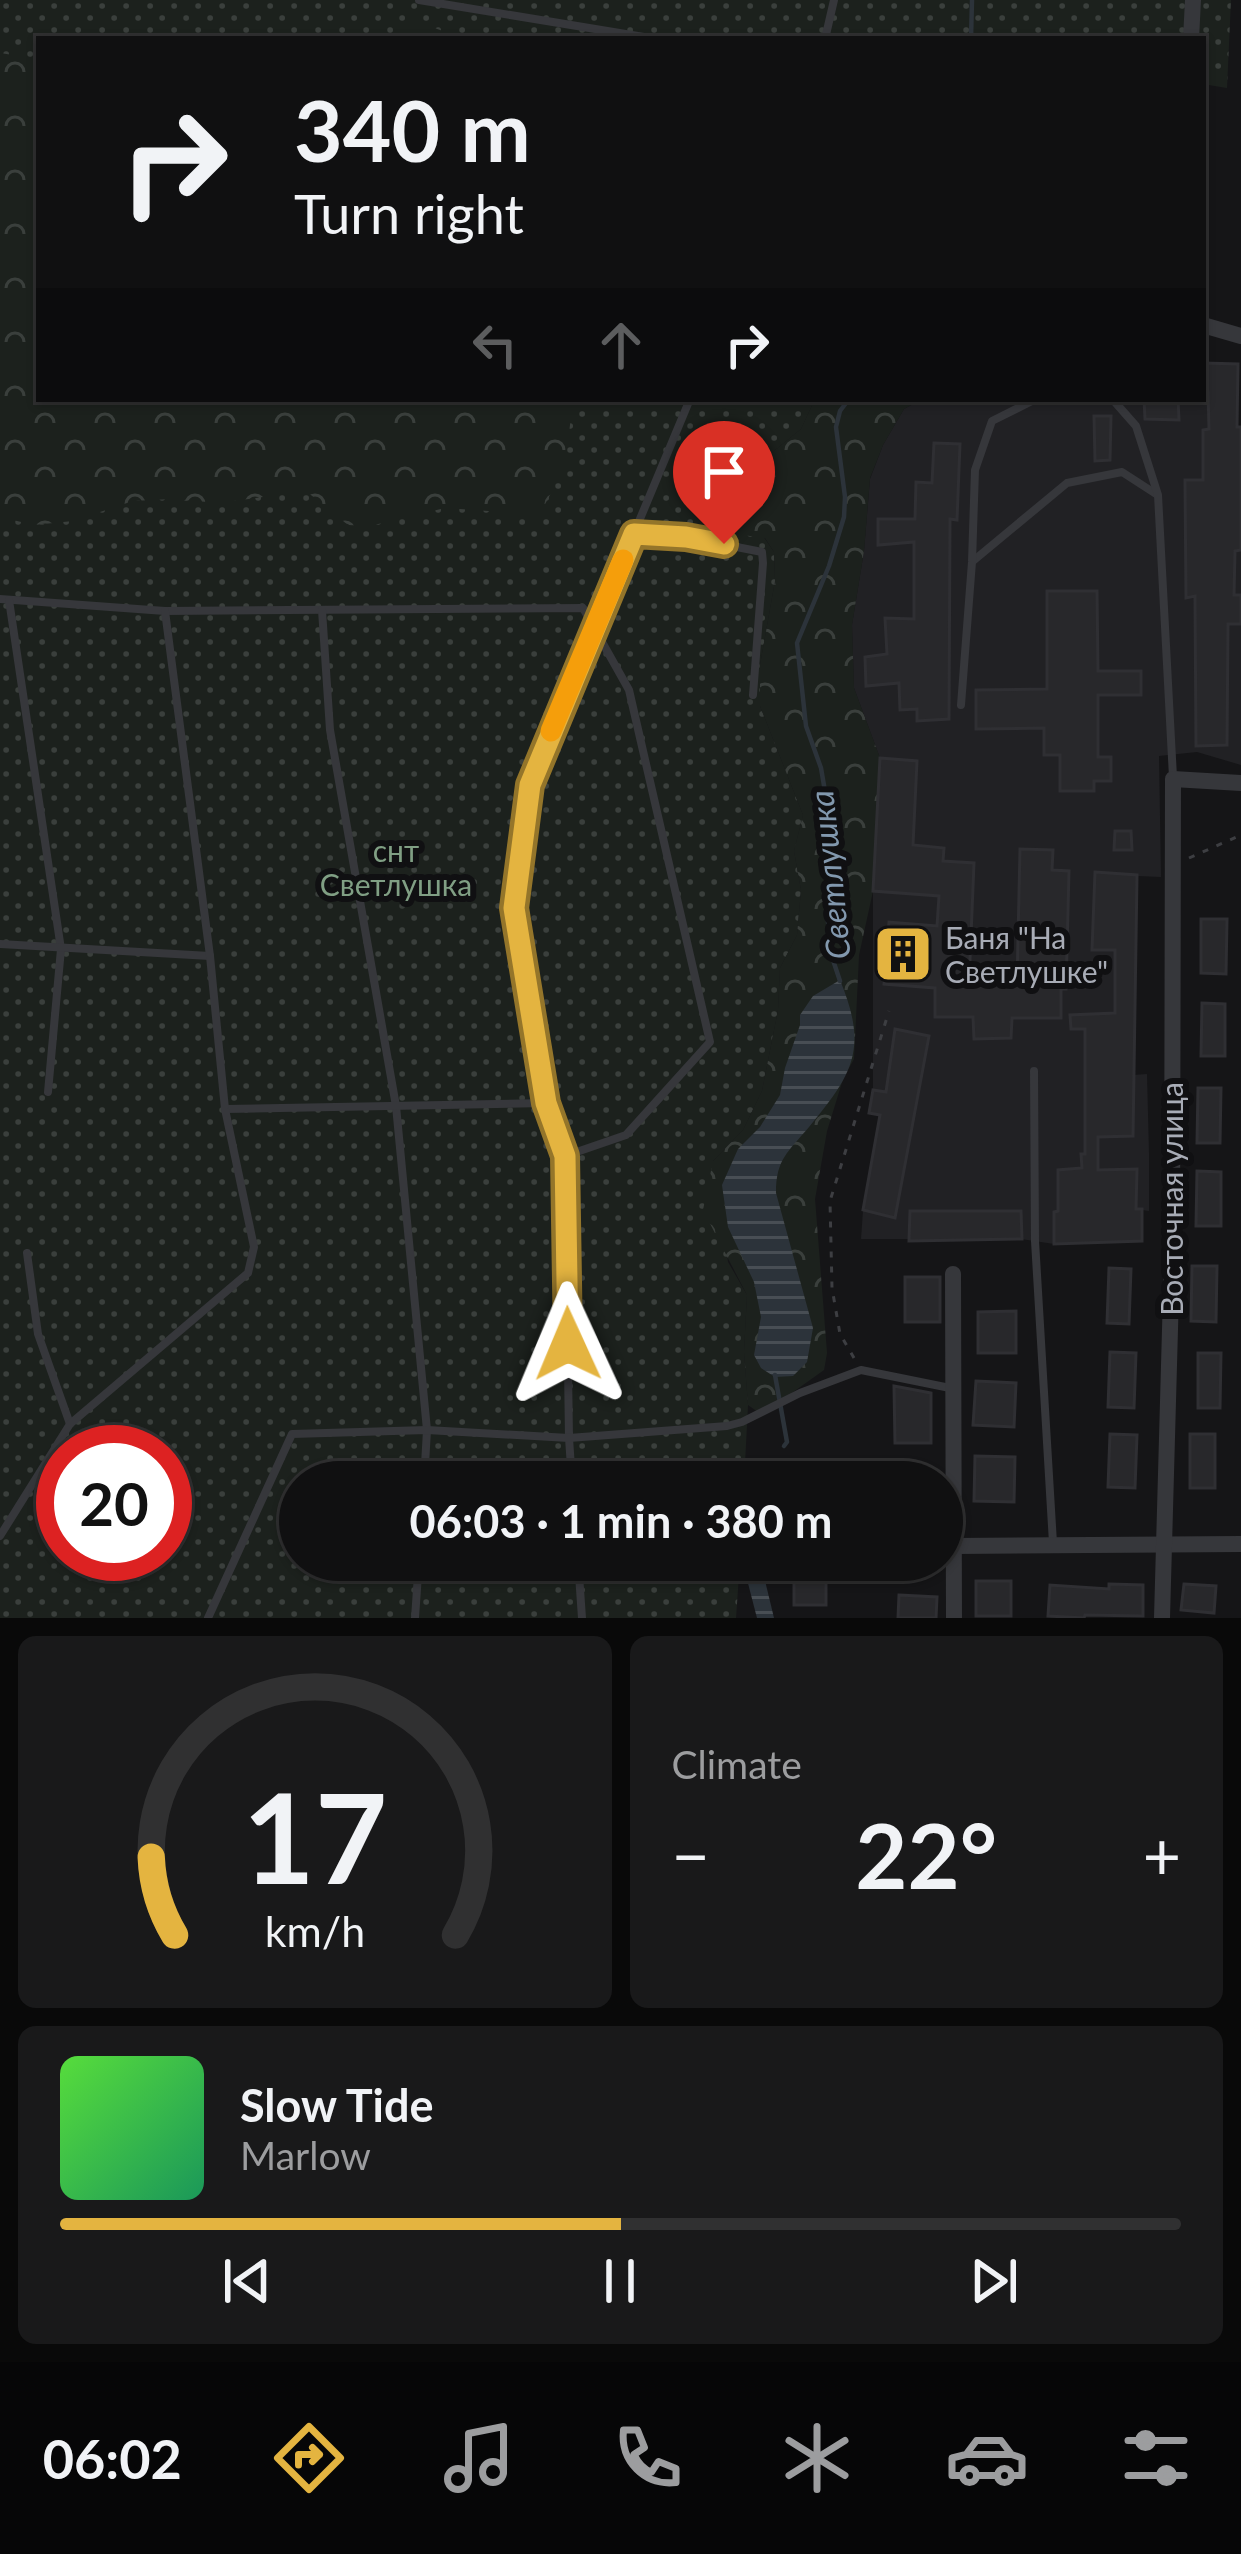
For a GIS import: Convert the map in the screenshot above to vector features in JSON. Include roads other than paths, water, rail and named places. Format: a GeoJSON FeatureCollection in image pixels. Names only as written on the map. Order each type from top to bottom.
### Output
{"type":"FeatureCollection","features":[{"type":"Feature","properties":{"kind":"street"},"geometry":{"type":"LineString","coordinates":[[1191,36],[1193,0]]}},
{"type":"Feature","properties":{"kind":"street"},"geometry":{"type":"LineString","coordinates":[[1206,327],[1241,336]]}},
{"type":"Feature","properties":{"kind":"street"},"geometry":{"type":"LineString","coordinates":[[1173,779],[1241,783]]}},
{"type":"Feature","properties":{"kind":"street","name":"Восточная улица"},"geometry":{"type":"LineString","coordinates":[[1162,1618],[1172,1257],[1173,779]]}},
{"type":"Feature","properties":{"kind":"street"},"geometry":{"type":"LineString","coordinates":[[953,1274],[954,1461]]}},
{"type":"Feature","properties":{"kind":"street"},"geometry":{"type":"LineString","coordinates":[[963,1546],[1241,1544]]}},
{"type":"Feature","properties":{"kind":"street"},"geometry":{"type":"LineString","coordinates":[[954,1618],[955,1581]]}},
{"type":"Feature","properties":{"kind":"lane"},"geometry":{"type":"LineString","coordinates":[[419,0],[638,36]]}},
{"type":"Feature","properties":{"kind":"lane"},"geometry":{"type":"LineString","coordinates":[[826,36],[834,0]]}},
{"type":"Feature","properties":{"kind":"lane"},"geometry":{"type":"LineString","coordinates":[[571,1461],[565,1156],[546,1103],[514,908],[530,785],[689,402]]}},
{"type":"Feature","properties":{"kind":"lane"},"geometry":{"type":"LineString","coordinates":[[962,705],[975,470],[992,421],[1030,402]]}},
{"type":"Feature","properties":{"kind":"lane"},"geometry":{"type":"LineString","coordinates":[[1115,402],[1136,426],[1158,495],[1173,779]]}},
{"type":"Feature","properties":{"kind":"lane"},"geometry":{"type":"LineString","coordinates":[[972,562],[1067,483],[1122,472],[1158,495]]}},
{"type":"Feature","properties":{"kind":"lane"},"geometry":{"type":"LineString","coordinates":[[634,534],[686,537],[762,552],[753,695]]}},
{"type":"Feature","properties":{"kind":"lane"},"geometry":{"type":"LineString","coordinates":[[47,1092],[61,949],[4,600],[165,611],[583,608],[628,691],[710,1042],[626,1135],[565,1156]]}},
{"type":"Feature","properties":{"kind":"lane"},"geometry":{"type":"LineString","coordinates":[[322,610],[330,730],[396,1106],[427,1430],[425,1461]]}},
{"type":"Feature","properties":{"kind":"lane"},"geometry":{"type":"LineString","coordinates":[[0,1536],[70,1424],[248,1273],[254,1246],[225,1109],[165,611]]}},
{"type":"Feature","properties":{"kind":"lane"},"geometry":{"type":"LineString","coordinates":[[0,944],[209,956]]}},
{"type":"Feature","properties":{"kind":"lane"},"geometry":{"type":"LineString","coordinates":[[1034,1071],[1035,1241],[1053,1545]]}},
{"type":"Feature","properties":{"kind":"lane"},"geometry":{"type":"LineString","coordinates":[[225,1109],[546,1103]]}},
{"type":"Feature","properties":{"kind":"lane"},"geometry":{"type":"LineString","coordinates":[[27,1253],[38,1334],[70,1424]]}},
{"type":"Feature","properties":{"kind":"lane"},"geometry":{"type":"LineString","coordinates":[[208,1618],[292,1434],[427,1430],[569,1438],[727,1426],[861,1370],[954,1388]]}},
{"type":"Feature","properties":{"kind":"lane"},"geometry":{"type":"LineString","coordinates":[[415,1618],[418,1581]]}},
{"type":"Feature","properties":{"kind":"lane"},"geometry":{"type":"LineString","coordinates":[[579,1581],[582,1618]]}},
{"type":"Feature","properties":{"kind":"waterway","name":"Светлушка"},"geometry":{"type":"LineString","coordinates":[[971,36],[972,0]]}},
{"type":"Feature","properties":{"kind":"waterway","name":"Светлушка"},"geometry":{"type":"LineString","coordinates":[[840,981],[826,904],[828,809],[821,768],[806,726],[797,643],[844,517],[836,427],[847,402]]}},
{"type":"Feature","properties":{"kind":"waterway","name":"Светлушка"},"geometry":{"type":"LineString","coordinates":[[775,1375],[784,1446]]}},
{"type":"Feature","properties":{"kind":"place","name":"Баня \"На Светлушке\""},"geometry":{"type":"Point","coordinates":[903,954]}},
{"type":"Feature","properties":{"kind":"park label","name":"снт Светлушка"},"geometry":{"type":"Point","coordinates":[396,867]}}]}
